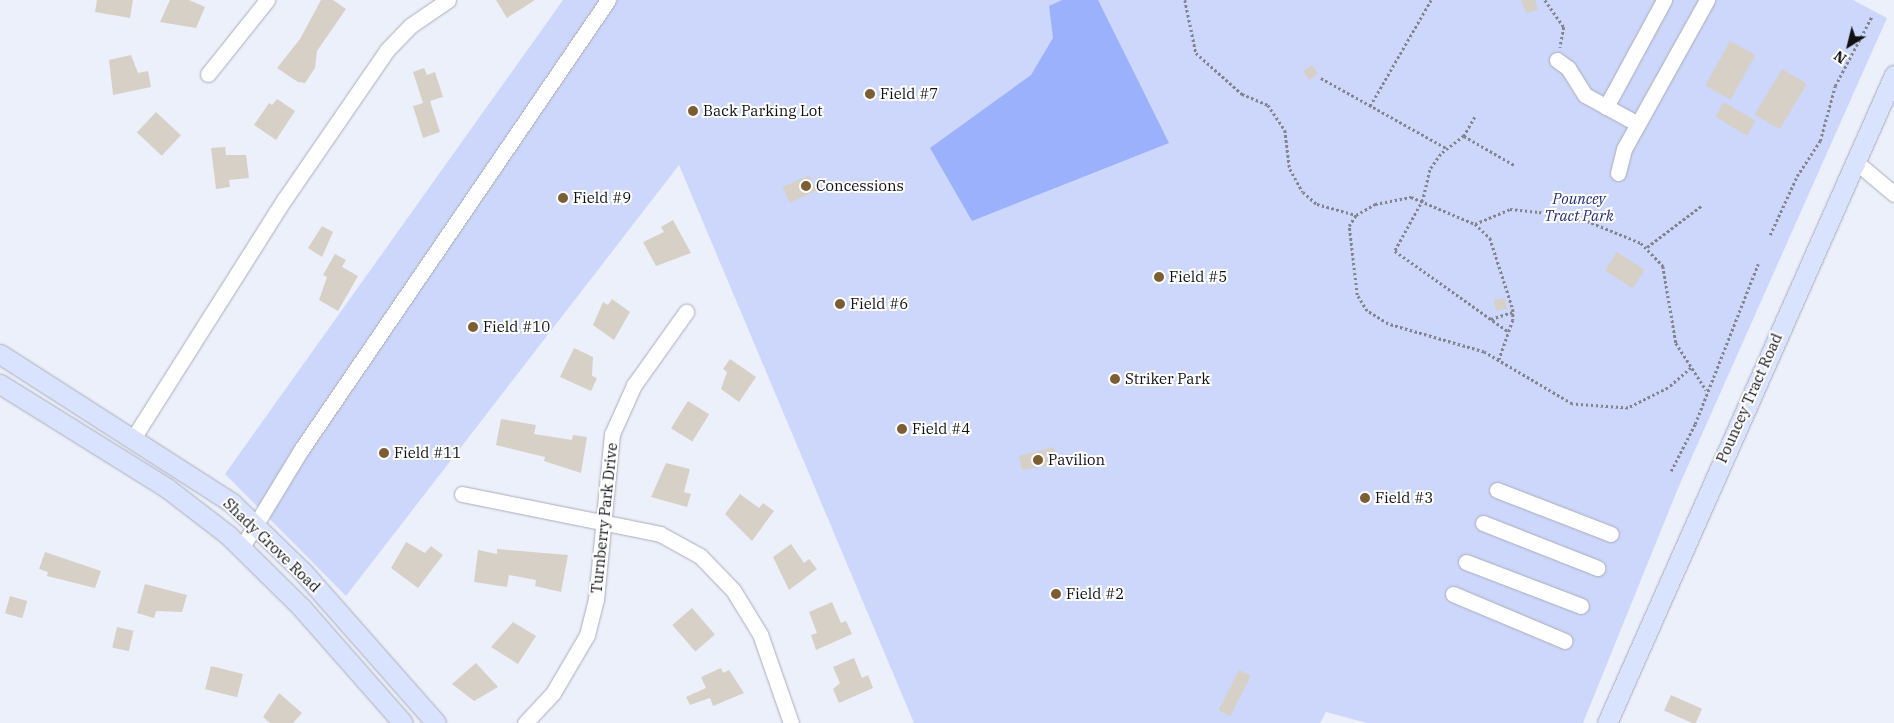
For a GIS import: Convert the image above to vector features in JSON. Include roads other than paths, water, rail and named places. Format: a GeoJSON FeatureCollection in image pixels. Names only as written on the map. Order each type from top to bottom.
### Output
{"type":"FeatureCollection","features":[{"type":"Feature","properties":{"kind":"main road","name":"Pouncey Tract Road"},"geometry":{"type":"LineString","coordinates":[[1607,723],[1894,76]]}},
{"type":"Feature","properties":{"kind":"main road","name":"Shady Grove Road"},"geometry":{"type":"LineString","coordinates":[[0,354],[207,484],[256,525],[436,723]]}},
{"type":"Feature","properties":{"kind":"main road","name":"Shady Grove Road"},"geometry":{"type":"LineString","coordinates":[[0,384],[167,488],[242,547],[403,723]]}},
{"type":"Feature","properties":{"kind":"street"},"geometry":{"type":"LineString","coordinates":[[208,74],[267,0]]}},
{"type":"Feature","properties":{"kind":"street"},"geometry":{"type":"LineString","coordinates":[[134,437],[284,200],[387,50],[410,26],[448,0]]}},
{"type":"Feature","properties":{"kind":"street"},"geometry":{"type":"LineString","coordinates":[[242,547],[301,450],[608,0]]}},
{"type":"Feature","properties":{"kind":"street"},"geometry":{"type":"LineString","coordinates":[[1606,107],[1664,0]]}},
{"type":"Feature","properties":{"kind":"street"},"geometry":{"type":"LineString","coordinates":[[1618,174],[1638,124],[1707,0]]}},
{"type":"Feature","properties":{"kind":"street"},"geometry":{"type":"LineString","coordinates":[[1558,56],[1568,68],[1581,91],[1638,124]]}},
{"type":"Feature","properties":{"kind":"street"},"geometry":{"type":"LineString","coordinates":[[1855,161],[1894,194]]}},
{"type":"Feature","properties":{"kind":"street","name":"Turnberry Park Drive"},"geometry":{"type":"LineString","coordinates":[[524,723],[553,693],[587,635],[596,600],[602,521],[612,434],[634,385],[686,312]]}},
{"type":"Feature","properties":{"kind":"street"},"geometry":{"type":"LineString","coordinates":[[1497,490],[1611,534]]}},
{"type":"Feature","properties":{"kind":"street"},"geometry":{"type":"LineString","coordinates":[[462,494],[660,534],[700,556],[733,590],[760,634],[791,723]]}},
{"type":"Feature","properties":{"kind":"street"},"geometry":{"type":"LineString","coordinates":[[1483,523],[1597,568]]}},
{"type":"Feature","properties":{"kind":"street"},"geometry":{"type":"LineString","coordinates":[[1466,562],[1580,606]]}},
{"type":"Feature","properties":{"kind":"street"},"geometry":{"type":"LineString","coordinates":[[1453,594],[1566,641]]}},
{"type":"Feature","properties":{"kind":"water"},"geometry":{"type":"Polygon","coordinates":[[[1062,0],[1098,0],[1169,143],[972,221],[930,148],[1031,75],[1053,38],[1049,6],[1062,0]]]}},
{"type":"Feature","properties":{"kind":"place","name":"Field #7"},"geometry":{"type":"Point","coordinates":[870,94]}},
{"type":"Feature","properties":{"kind":"place","name":"Back Parking Lot"},"geometry":{"type":"Point","coordinates":[693,111]}},
{"type":"Feature","properties":{"kind":"place","name":"Concessions"},"geometry":{"type":"Point","coordinates":[806,186]}},
{"type":"Feature","properties":{"kind":"place","name":"Field #9"},"geometry":{"type":"Point","coordinates":[563,198]}},
{"type":"Feature","properties":{"kind":"place","name":"Field #5"},"geometry":{"type":"Point","coordinates":[1159,277]}},
{"type":"Feature","properties":{"kind":"place","name":"Field #6"},"geometry":{"type":"Point","coordinates":[840,304]}},
{"type":"Feature","properties":{"kind":"place","name":"Field #10"},"geometry":{"type":"Point","coordinates":[473,327]}},
{"type":"Feature","properties":{"kind":"place","name":"Striker Park"},"geometry":{"type":"Point","coordinates":[1115,379]}},
{"type":"Feature","properties":{"kind":"place","name":"Field #4"},"geometry":{"type":"Point","coordinates":[902,429]}},
{"type":"Feature","properties":{"kind":"place","name":"Field #11"},"geometry":{"type":"Point","coordinates":[384,453]}},
{"type":"Feature","properties":{"kind":"place","name":"Pavilion"},"geometry":{"type":"Point","coordinates":[1038,460]}},
{"type":"Feature","properties":{"kind":"place","name":"Field #3"},"geometry":{"type":"Point","coordinates":[1365,498]}},
{"type":"Feature","properties":{"kind":"place","name":"Field #2"},"geometry":{"type":"Point","coordinates":[1056,594]}},
{"type":"Feature","properties":{"kind":"park label","name":"Pouncey Tract Park"},"geometry":{"type":"Point","coordinates":[1579,206]}}]}
